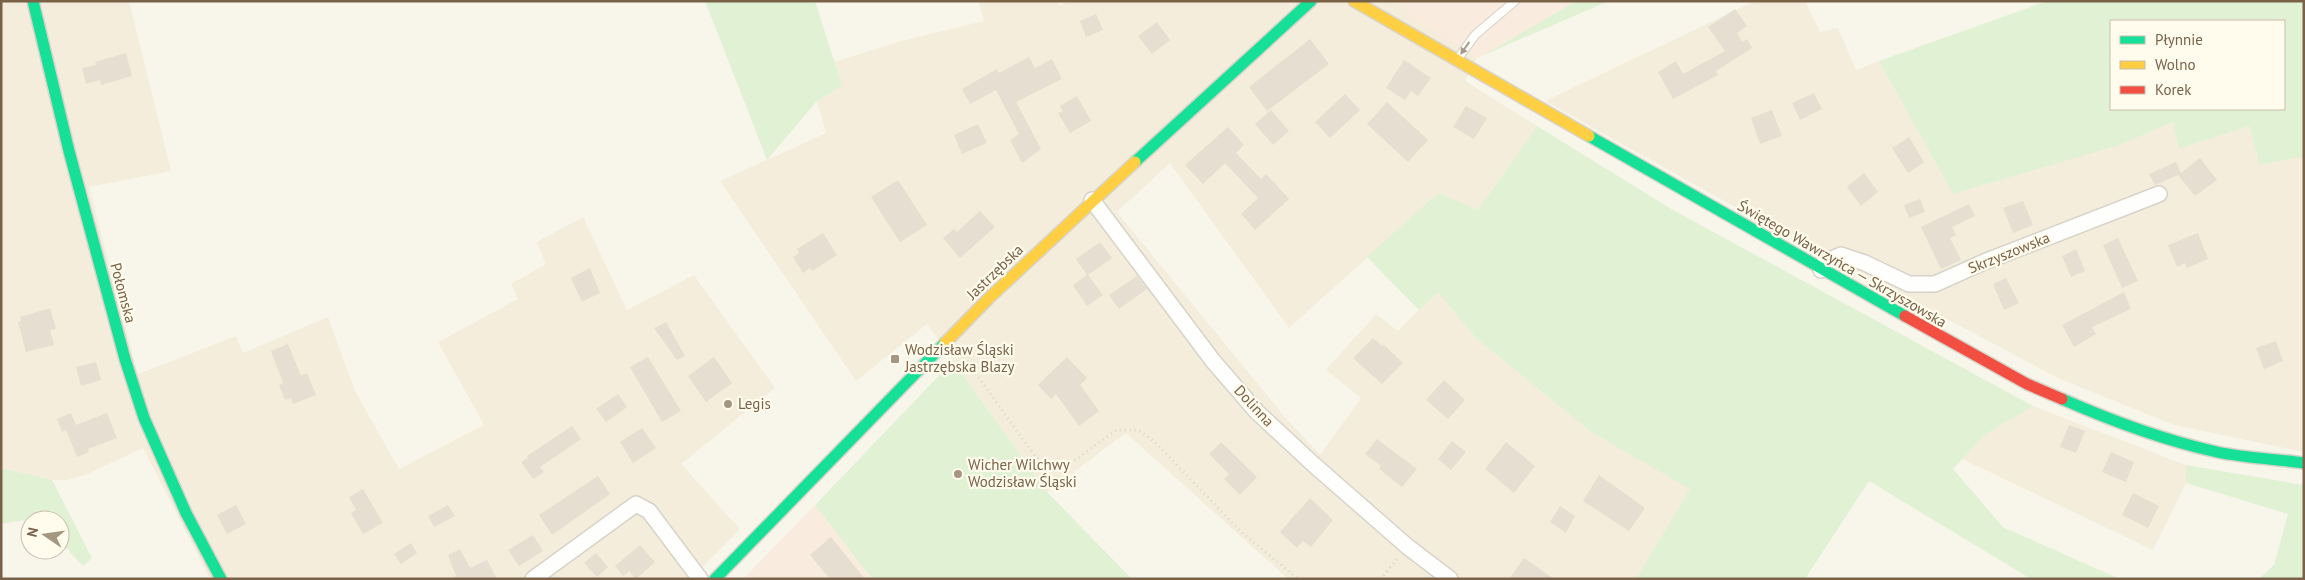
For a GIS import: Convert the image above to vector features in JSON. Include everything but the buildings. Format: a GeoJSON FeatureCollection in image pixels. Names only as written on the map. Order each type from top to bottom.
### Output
{"type":"FeatureCollection","features":[{"type":"Feature","properties":{"kind":"street","name":"Połomska"},"geometry":{"type":"LineString","coordinates":[[33,1],[69,151],[125,359],[142,409],[186,513],[221,579]]}},
{"type":"Feature","properties":{"kind":"street","name":"Jastrzębska"},"geometry":{"type":"LineString","coordinates":[[715,579],[949,338],[1092,200],[1311,1]]}},
{"type":"Feature","properties":{"kind":"street","name":"Świętego Wawrzyńca — Skrzyszowska"},"geometry":{"type":"LineString","coordinates":[[1354,1],[1393,22],[1456,62],[1821,270],[2026,384],[2102,417],[2150,434],[2218,452],[2304,463]]}},
{"type":"Feature","properties":{"kind":"street"},"geometry":{"type":"LineString","coordinates":[[1380,2],[1393,22]]}},
{"type":"Feature","properties":{"kind":"street","name":"Skrzyszowska"},"geometry":{"type":"LineString","coordinates":[[1821,270],[1825,262],[1842,255],[1909,284],[1936,284],[1984,262],[2159,194]]}},
{"type":"Feature","properties":{"kind":"street","name":"Dolinna"},"geometry":{"type":"LineString","coordinates":[[1092,200],[1213,361],[1257,412],[1408,547],[1450,579]]}},
{"type":"Feature","properties":{"kind":"street"},"geometry":{"type":"LineString","coordinates":[[532,579],[636,504],[649,511],[700,579]]}},
{"type":"Feature","properties":{"kind":"lane"},"geometry":{"type":"LineString","coordinates":[[1456,62],[1475,35],[1514,1]]}},
{"type":"Feature","properties":{"kind":"path"},"geometry":{"type":"LineString","coordinates":[[949,338],[1035,456],[1047,468],[1063,469],[1116,430],[1138,430],[1154,441],[1240,531],[1298,579]]}},
{"type":"Feature","properties":{"kind":"path"},"geometry":{"type":"LineString","coordinates":[[1380,579],[1408,547]]}},
{"type":"Feature","properties":{"kind":"shaded area"},"geometry":{"type":"Polygon","coordinates":[[[1,1],[129,1],[171,171],[89,187],[138,374],[236,336],[243,353],[328,317],[355,391],[399,469],[484,425],[438,342],[518,299],[511,284],[546,264],[537,242],[583,217],[627,310],[694,275],[775,388],[681,464],[740,529],[691,579],[210,579],[143,448],[83,476],[66,480],[52,480],[1,468],[1,1]]]}},
{"type":"Feature","properties":{"kind":"shaded area"},"geometry":{"type":"Polygon","coordinates":[[[978,1],[1058,1],[1060,5],[1067,1],[1405,1],[1482,48],[1465,81],[1537,126],[1478,210],[1438,194],[1289,328],[1170,163],[1117,212],[1285,417],[1320,455],[1361,398],[1326,370],[1376,314],[1398,331],[1438,291],[1476,338],[1591,432],[1691,489],[1636,579],[1288,579],[1126,433],[1047,492],[927,324],[856,381],[720,181],[826,133],[817,101],[842,86],[834,62],[901,41],[984,21],[978,1]]]}},
{"type":"Feature","properties":{"kind":"shaded area"},"geometry":{"type":"Polygon","coordinates":[[[1396,1],[1576,1],[1479,58],[1424,27],[1406,13],[1396,1]]]}},
{"type":"Feature","properties":{"kind":"shaded area"},"geometry":{"type":"Polygon","coordinates":[[[1755,1],[1805,1],[1820,32],[1838,28],[1856,70],[1879,61],[1953,194],[2120,145],[2173,122],[2179,149],[2249,126],[2260,165],[2304,156],[2304,452],[2174,425],[2060,379],[1726,202],[1545,101],[1755,1]]]}},
{"type":"Feature","properties":{"kind":"shaded area"},"geometry":{"type":"Polygon","coordinates":[[[2033,406],[2186,465],[2186,483],[2153,550],[1962,459],[1986,434],[2033,406]]]}},
{"type":"Feature","properties":{"kind":"shaded area"},"geometry":{"type":"Polygon","coordinates":[[[815,505],[872,579],[743,579],[815,505]]]}},
{"type":"Feature","properties":{"kind":"green space"},"geometry":{"type":"Polygon","coordinates":[[[705,1],[815,1],[842,86],[817,101],[767,160],[705,1]]]}},
{"type":"Feature","properties":{"kind":"green space"},"geometry":{"type":"Polygon","coordinates":[[[1576,1],[1609,1],[1484,55],[1576,1]]]}},
{"type":"Feature","properties":{"kind":"green space"},"geometry":{"type":"Polygon","coordinates":[[[2047,1],[2304,1],[2304,156],[2260,165],[2249,126],[2179,149],[2173,122],[2120,145],[1953,194],[1879,61],[2047,1]]]}},
{"type":"Feature","properties":{"kind":"green space"},"geometry":{"type":"Polygon","coordinates":[[[1537,126],[1673,210],[2033,406],[1986,434],[1953,469],[2003,527],[2120,579],[2031,579],[1869,481],[1805,579],[1636,579],[1690,489],[1591,432],[1476,338],[1438,292],[1419,310],[1367,257],[1438,193],[1478,210],[1537,126]]]}},
{"type":"Feature","properties":{"kind":"green space","name":"Wicher Wilchwy Wodzisław Śląski"},"geometry":{"type":"Polygon","coordinates":[[[953,361],[1047,492],[1132,579],[872,579],[815,505],[953,361]]]}},
{"type":"Feature","properties":{"kind":"green space"},"geometry":{"type":"Polygon","coordinates":[[[2186,465],[2304,485],[2304,579],[2259,579],[2274,565],[2288,514],[2186,483],[2186,465]]]}},
{"type":"Feature","properties":{"kind":"green space"},"geometry":{"type":"Polygon","coordinates":[[[1,468],[52,480],[67,510],[20,510],[20,521],[1,525],[1,468]]]}},
{"type":"Feature","properties":{"kind":"green space"},"geometry":{"type":"Polygon","coordinates":[[[70,515],[92,558],[83,566],[70,552],[70,515]]]}},
{"type":"Feature","properties":{"kind":"traffic: fast"},"geometry":{"type":"LineString","coordinates":[[33,1],[69,151],[125,359],[144,418],[186,513],[221,579]]}},
{"type":"Feature","properties":{"kind":"traffic: fast"},"geometry":{"type":"LineString","coordinates":[[1135,162],[1311,1]]}},
{"type":"Feature","properties":{"kind":"traffic: fast"},"geometry":{"type":"LineString","coordinates":[[1589,136],[1905,316]]}},
{"type":"Feature","properties":{"kind":"traffic: fast"},"geometry":{"type":"LineString","coordinates":[[715,579],[945,343]]}},
{"type":"Feature","properties":{"kind":"traffic: fast"},"geometry":{"type":"LineString","coordinates":[[2062,399],[2100,415],[2177,442],[2238,456],[2304,463]]}},
{"type":"Feature","properties":{"kind":"traffic: slow"},"geometry":{"type":"LineString","coordinates":[[1354,1],[1589,136]]}},
{"type":"Feature","properties":{"kind":"traffic: slow"},"geometry":{"type":"LineString","coordinates":[[945,343],[989,298],[1135,162]]}},
{"type":"Feature","properties":{"kind":"traffic: jam"},"geometry":{"type":"LineString","coordinates":[[1905,316],[2027,384],[2062,399]]}},
{"type":"Feature","properties":{"kind":"place","name":"Wodzisław Śląski Jastrzębska Blazy"},"geometry":{"type":"Point","coordinates":[895,359]}},
{"type":"Feature","properties":{"kind":"place","name":"Legis"},"geometry":{"type":"Point","coordinates":[728,404]}},
{"type":"Feature","properties":{"kind":"place","name":"Wicher Wilchwy Wodzisław Śląski"},"geometry":{"type":"Point","coordinates":[958,474]}}]}
